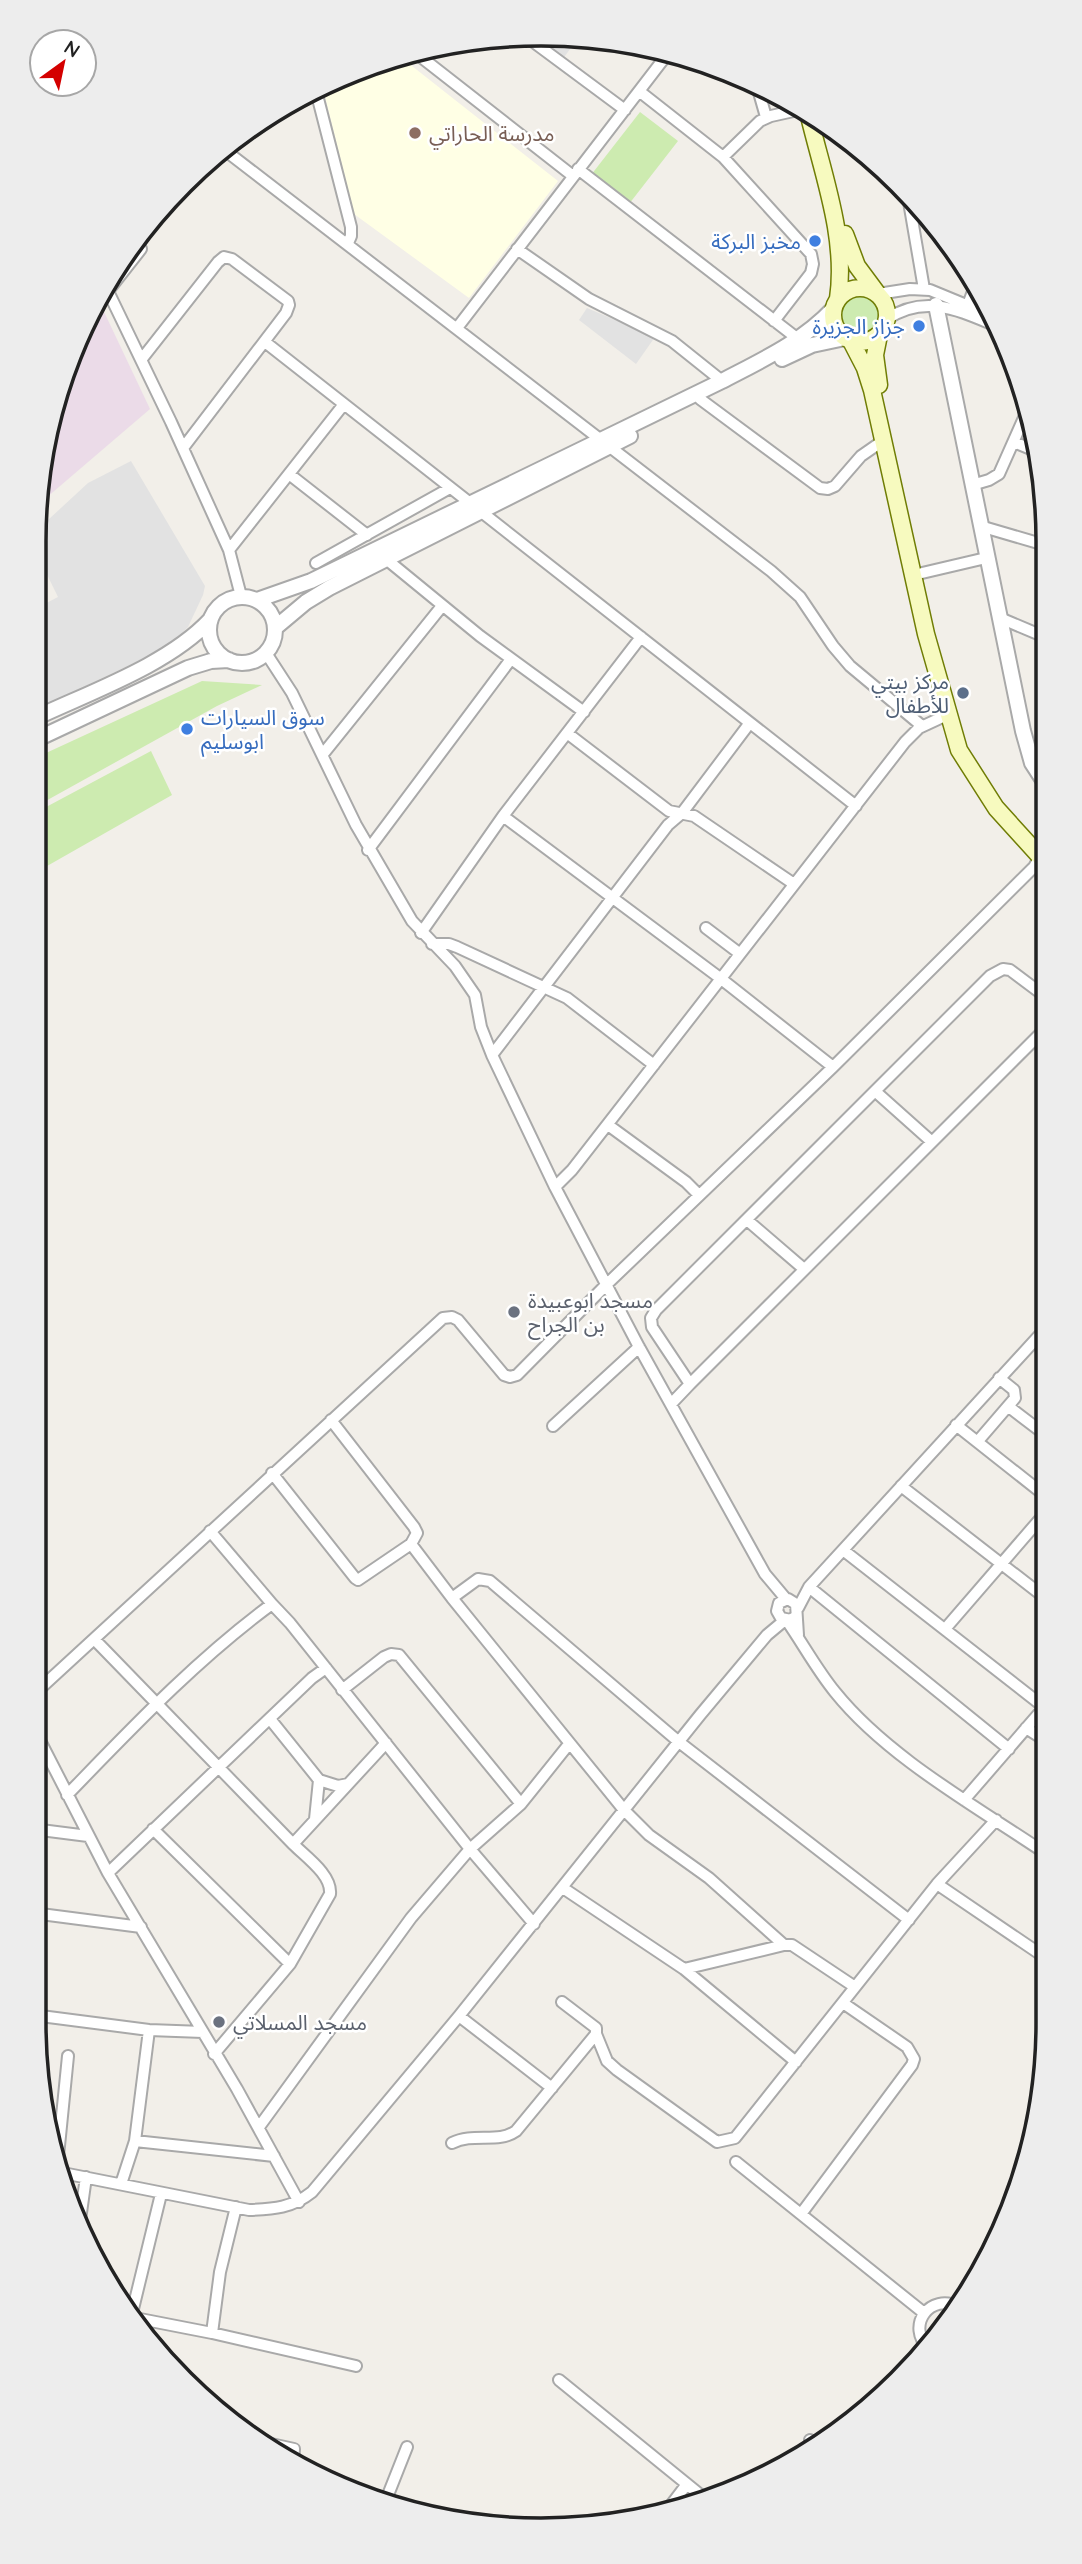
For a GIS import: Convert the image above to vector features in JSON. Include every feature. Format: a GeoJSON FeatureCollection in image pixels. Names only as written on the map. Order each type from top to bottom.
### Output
{"type":"FeatureCollection","features":[{"type":"Feature","properties":{"kind":"main road"},"geometry":{"type":"LineString","coordinates":[[811,126],[839,246],[840,278],[834,322],[848,339],[869,377],[926,635],[947,715],[959,750],[996,808],[1036,848]]}},
{"type":"Feature","properties":{"kind":"main road"},"geometry":{"type":"LineString","coordinates":[[823,134],[848,246],[857,267],[887,308],[887,319],[879,335],[875,355],[877,377],[968,762]]}},
{"type":"Feature","properties":{"kind":"main road"},"geometry":{"type":"LineString","coordinates":[[835,304],[846,291],[856,288],[867,288],[878,294]]}},
{"type":"Feature","properties":{"kind":"main road"},"geometry":{"type":"LineString","coordinates":[[848,339],[869,341],[879,335]]}},
{"type":"Feature","properties":{"kind":"street"},"geometry":{"type":"LineString","coordinates":[[539,46],[625,110]]}},
{"type":"Feature","properties":{"kind":"street"},"geometry":{"type":"LineString","coordinates":[[425,59],[798,339]]}},
{"type":"Feature","properties":{"kind":"street"},"geometry":{"type":"LineString","coordinates":[[457,328],[662,61]]}},
{"type":"Feature","properties":{"kind":"street"},"geometry":{"type":"LineString","coordinates":[[639,91],[723,157],[811,254],[811,273],[774,321]]}},
{"type":"Feature","properties":{"kind":"street"},"geometry":{"type":"LineString","coordinates":[[760,97],[766,117]]}},
{"type":"Feature","properties":{"kind":"street"},"geometry":{"type":"LineString","coordinates":[[318,99],[351,227],[348,243]]}},
{"type":"Feature","properties":{"kind":"street"},"geometry":{"type":"LineString","coordinates":[[723,157],[766,117],[789,112]]}},
{"type":"Feature","properties":{"kind":"street"},"geometry":{"type":"LineString","coordinates":[[231,155],[787,584],[800,597],[850,666],[922,726]]}},
{"type":"Feature","properties":{"kind":"street"},"geometry":{"type":"LineString","coordinates":[[910,210],[924,289]]}},
{"type":"Feature","properties":{"kind":"street"},"geometry":{"type":"LineString","coordinates":[[517,249],[589,299],[672,341],[722,381]]}},
{"type":"Feature","properties":{"kind":"street"},"geometry":{"type":"LineString","coordinates":[[141,360],[224,257],[232,259],[288,301],[288,310],[183,448]]}},
{"type":"Feature","properties":{"kind":"street"},"geometry":{"type":"LineString","coordinates":[[878,294],[924,289],[943,293],[979,310]]}},
{"type":"Feature","properties":{"kind":"street"},"geometry":{"type":"LineString","coordinates":[[110,296],[229,550],[241,596]]}},
{"type":"Feature","properties":{"kind":"street"},"geometry":{"type":"LineString","coordinates":[[968,305],[971,296]]}},
{"type":"Feature","properties":{"kind":"street"},"geometry":{"type":"LineString","coordinates":[[606,443],[798,339],[835,304]]}},
{"type":"Feature","properties":{"kind":"street"},"geometry":{"type":"LineString","coordinates":[[887,319],[915,306],[936,305],[985,321]]}},
{"type":"Feature","properties":{"kind":"street"},"geometry":{"type":"LineString","coordinates":[[936,305],[1023,731],[1036,765]]}},
{"type":"Feature","properties":{"kind":"street"},"geometry":{"type":"LineString","coordinates":[[257,600],[311,581],[475,508],[801,350],[848,339]]}},
{"type":"Feature","properties":{"kind":"street"},"geometry":{"type":"LineString","coordinates":[[265,342],[856,806]]}},
{"type":"Feature","properties":{"kind":"street"},"geometry":{"type":"LineString","coordinates":[[700,399],[820,488],[835,486],[861,456],[884,440]]}},
{"type":"Feature","properties":{"kind":"street"},"geometry":{"type":"LineString","coordinates":[[229,550],[344,404]]}},
{"type":"Feature","properties":{"kind":"street"},"geometry":{"type":"LineString","coordinates":[[972,485],[999,474],[1022,423]]}},
{"type":"Feature","properties":{"kind":"street"},"geometry":{"type":"LineString","coordinates":[[1014,442],[1028,448]]}},
{"type":"Feature","properties":{"kind":"street"},"geometry":{"type":"LineString","coordinates":[[289,474],[367,535]]}},
{"type":"Feature","properties":{"kind":"street"},"geometry":{"type":"LineString","coordinates":[[316,563],[450,488]]}},
{"type":"Feature","properties":{"kind":"street"},"geometry":{"type":"LineString","coordinates":[[275,628],[315,596],[387,559],[475,508]]}},
{"type":"Feature","properties":{"kind":"street"},"geometry":{"type":"LineString","coordinates":[[980,526],[1036,542]]}},
{"type":"Feature","properties":{"kind":"street"},"geometry":{"type":"LineString","coordinates":[[922,573],[986,558]]}},
{"type":"Feature","properties":{"kind":"street"},"geometry":{"type":"LineString","coordinates":[[387,559],[442,606],[583,712]]}},
{"type":"Feature","properties":{"kind":"street"},"geometry":{"type":"LineString","coordinates":[[46,713],[169,655],[197,634],[225,601],[241,596],[257,600],[268,609],[275,628],[273,642],[266,653],[248,662],[211,661],[188,668],[46,735]]}},
{"type":"Feature","properties":{"kind":"street"},"geometry":{"type":"LineString","coordinates":[[323,754],[442,606]]}},
{"type":"Feature","properties":{"kind":"street"},"geometry":{"type":"LineString","coordinates":[[1000,618],[1036,633]]}},
{"type":"Feature","properties":{"kind":"street"},"geometry":{"type":"LineString","coordinates":[[210,620],[209,629],[214,648],[229,660]]}},
{"type":"Feature","properties":{"kind":"street"},"geometry":{"type":"LineString","coordinates":[[421,933],[503,816],[641,637]]}},
{"type":"Feature","properties":{"kind":"street"},"geometry":{"type":"LineString","coordinates":[[266,653],[292,693],[368,850],[421,933],[455,967],[475,995],[481,1027],[492,1055],[555,1187],[639,1347],[787,1610],[799,1638],[835,1692],[861,1720],[891,1746],[964,1800],[1036,1847]]}},
{"type":"Feature","properties":{"kind":"street"},"geometry":{"type":"LineString","coordinates":[[368,850],[511,659]]}},
{"type":"Feature","properties":{"kind":"street"},"geometry":{"type":"LineString","coordinates":[[555,1187],[608,1125],[905,742],[922,726],[947,715]]}},
{"type":"Feature","properties":{"kind":"street"},"geometry":{"type":"LineString","coordinates":[[492,1055],[612,897],[668,825],[682,813],[749,724]]}},
{"type":"Feature","properties":{"kind":"street"},"geometry":{"type":"LineString","coordinates":[[567,733],[669,811],[694,816],[794,884]]}},
{"type":"Feature","properties":{"kind":"street"},"geometry":{"type":"LineString","coordinates":[[503,816],[720,978],[833,1067]]}},
{"type":"Feature","properties":{"kind":"street"},"geometry":{"type":"LineString","coordinates":[[46,1683],[272,1473],[446,1317],[458,1320],[504,1375],[515,1376],[833,1067],[1036,864]]}},
{"type":"Feature","properties":{"kind":"street"},"geometry":{"type":"LineString","coordinates":[[706,928],[739,953]]}},
{"type":"Feature","properties":{"kind":"street"},"geometry":{"type":"LineString","coordinates":[[432,944],[449,944],[545,986],[577,1005],[654,1065]]}},
{"type":"Feature","properties":{"kind":"street"},"geometry":{"type":"LineString","coordinates":[[691,1384],[652,1326],[656,1310],[996,971],[1010,970],[1017,973],[1036,989]]}},
{"type":"Feature","properties":{"kind":"street"},"geometry":{"type":"LineString","coordinates":[[671,1404],[1036,1038]]}},
{"type":"Feature","properties":{"kind":"street"},"geometry":{"type":"LineString","coordinates":[[876,1092],[932,1142]]}},
{"type":"Feature","properties":{"kind":"street"},"geometry":{"type":"LineString","coordinates":[[608,1125],[686,1182],[699,1195]]}},
{"type":"Feature","properties":{"kind":"street"},"geometry":{"type":"LineString","coordinates":[[747,1220],[804,1269]]}},
{"type":"Feature","properties":{"kind":"street"},"geometry":{"type":"LineString","coordinates":[[70,2174],[249,2210],[281,2209],[299,2202],[312,2192],[459,2016],[787,1610],[1036,1339]]}},
{"type":"Feature","properties":{"kind":"street"},"geometry":{"type":"LineString","coordinates":[[553,1426],[639,1347]]}},
{"type":"Feature","properties":{"kind":"street"},"geometry":{"type":"LineString","coordinates":[[978,1441],[1016,1398],[1015,1392],[999,1378]]}},
{"type":"Feature","properties":{"kind":"street"},"geometry":{"type":"LineString","coordinates":[[1009,1407],[1036,1428]]}},
{"type":"Feature","properties":{"kind":"street"},"geometry":{"type":"LineString","coordinates":[[272,1473],[358,1580],[411,1544],[417,1533],[414,1527],[331,1420]]}},
{"type":"Feature","properties":{"kind":"street"},"geometry":{"type":"LineString","coordinates":[[956,1425],[1036,1487]]}},
{"type":"Feature","properties":{"kind":"street"},"geometry":{"type":"LineString","coordinates":[[901,1486],[1036,1591]]}},
{"type":"Feature","properties":{"kind":"street"},"geometry":{"type":"LineString","coordinates":[[945,1629],[1036,1524]]}},
{"type":"Feature","properties":{"kind":"street"},"geometry":{"type":"LineString","coordinates":[[210,1531],[326,1668],[470,1849],[534,1924]]}},
{"type":"Feature","properties":{"kind":"street"},"geometry":{"type":"LineString","coordinates":[[411,1544],[624,1810],[649,1835],[718,1885],[784,1945]]}},
{"type":"Feature","properties":{"kind":"street"},"geometry":{"type":"LineString","coordinates":[[843,1549],[1036,1697]]}},
{"type":"Feature","properties":{"kind":"street"},"geometry":{"type":"LineString","coordinates":[[452,1598],[478,1579],[490,1581],[679,1742],[909,1920]]}},
{"type":"Feature","properties":{"kind":"street"},"geometry":{"type":"LineString","coordinates":[[809,1587],[1009,1749]]}},
{"type":"Feature","properties":{"kind":"street"},"geometry":{"type":"LineString","coordinates":[[67,1796],[155,1703],[246,1622],[272,1604]]}},
{"type":"Feature","properties":{"kind":"street"},"geometry":{"type":"LineString","coordinates":[[94,1639],[326,1877],[330,1886],[330,1894],[290,1964],[215,2054]]}},
{"type":"Feature","properties":{"kind":"street"},"geometry":{"type":"LineString","coordinates":[[342,1690],[384,1657],[399,1655],[521,1804]]}},
{"type":"Feature","properties":{"kind":"street"},"geometry":{"type":"LineString","coordinates":[[108,1873],[326,1668]]}},
{"type":"Feature","properties":{"kind":"street"},"geometry":{"type":"LineString","coordinates":[[964,1800],[1036,1716]]}},
{"type":"Feature","properties":{"kind":"street"},"geometry":{"type":"LineString","coordinates":[[270,1719],[319,1780],[338,1786],[348,1784]]}},
{"type":"Feature","properties":{"kind":"street"},"geometry":{"type":"LineString","coordinates":[[1026,1728],[1036,1734]]}},
{"type":"Feature","properties":{"kind":"street"},"geometry":{"type":"LineString","coordinates":[[293,1844],[386,1743]]}},
{"type":"Feature","properties":{"kind":"street"},"geometry":{"type":"LineString","coordinates":[[259,2127],[411,1918],[470,1849],[521,1804],[569,1744]]}},
{"type":"Feature","properties":{"kind":"street"},"geometry":{"type":"LineString","coordinates":[[46,1755],[108,1873],[259,2127],[299,2202]]}},
{"type":"Feature","properties":{"kind":"street"},"geometry":{"type":"LineString","coordinates":[[315,1820],[319,1780]]}},
{"type":"Feature","properties":{"kind":"street"},"geometry":{"type":"LineString","coordinates":[[562,2002],[596,2028],[607,2061],[717,2142],[735,2138],[937,1884],[996,1820]]}},
{"type":"Feature","properties":{"kind":"street"},"geometry":{"type":"LineString","coordinates":[[153,1829],[290,1964]]}},
{"type":"Feature","properties":{"kind":"street"},"geometry":{"type":"LineString","coordinates":[[46,1831],[88,1836]]}},
{"type":"Feature","properties":{"kind":"street"},"geometry":{"type":"LineString","coordinates":[[937,1884],[1036,1951]]}},
{"type":"Feature","properties":{"kind":"street"},"geometry":{"type":"LineString","coordinates":[[563,1888],[684,1969],[796,2062]]}},
{"type":"Feature","properties":{"kind":"street"},"geometry":{"type":"LineString","coordinates":[[46,1915],[141,1927]]}},
{"type":"Feature","properties":{"kind":"street"},"geometry":{"type":"LineString","coordinates":[[684,1969],[784,1945],[798,1948],[856,1987]]}},
{"type":"Feature","properties":{"kind":"street"},"geometry":{"type":"LineString","coordinates":[[801,2214],[914,2059],[907,2047],[843,2003]]}},
{"type":"Feature","properties":{"kind":"street"},"geometry":{"type":"LineString","coordinates":[[459,2016],[552,2088]]}},
{"type":"Feature","properties":{"kind":"street"},"geometry":{"type":"LineString","coordinates":[[46,2017],[149,2030],[203,2032]]}},
{"type":"Feature","properties":{"kind":"street"},"geometry":{"type":"LineString","coordinates":[[121,2184],[135,2141],[149,2030]]}},
{"type":"Feature","properties":{"kind":"street"},"geometry":{"type":"LineString","coordinates":[[452,2143],[475,2136],[503,2138],[510,2135],[596,2034]]}},
{"type":"Feature","properties":{"kind":"street"},"geometry":{"type":"LineString","coordinates":[[60,2140],[68,2056]]}},
{"type":"Feature","properties":{"kind":"street"},"geometry":{"type":"LineString","coordinates":[[135,2141],[274,2156]]}},
{"type":"Feature","properties":{"kind":"street"},"geometry":{"type":"LineString","coordinates":[[736,2162],[924,2313]]}},
{"type":"Feature","properties":{"kind":"street"},"geometry":{"type":"LineString","coordinates":[[82,2209],[86,2178]]}},
{"type":"Feature","properties":{"kind":"street"},"geometry":{"type":"LineString","coordinates":[[133,2304],[161,2194]]}},
{"type":"Feature","properties":{"kind":"street"},"geometry":{"type":"LineString","coordinates":[[212,2333],[219,2272],[236,2207]]}},
{"type":"Feature","properties":{"kind":"street"},"geometry":{"type":"LineString","coordinates":[[922,2340],[919,2328],[924,2313],[937,2304],[949,2303]]}},
{"type":"Feature","properties":{"kind":"street"},"geometry":{"type":"LineString","coordinates":[[144,2320],[356,2366]]}},
{"type":"Feature","properties":{"kind":"street"},"geometry":{"type":"LineString","coordinates":[[559,2380],[698,2493]]}},
{"type":"Feature","properties":{"kind":"street"},"geometry":{"type":"LineString","coordinates":[[388,2494],[407,2447]]}},
{"type":"Feature","properties":{"kind":"street"},"geometry":{"type":"LineString","coordinates":[[675,2500],[687,2484]]}},
{"type":"Feature","properties":{"kind":"shaded area"},"geometry":{"type":"Polygon","coordinates":[[[544,46],[572,47],[562,60],[544,46]]]}},
{"type":"Feature","properties":{"kind":"shaded area","name":"مدرسة الحاراتي"},"geometry":{"type":"Polygon","coordinates":[[[409,63],[558,181],[469,298],[354,214],[325,96],[351,83],[409,63]]]}},
{"type":"Feature","properties":{"kind":"shaded area"},"geometry":{"type":"Polygon","coordinates":[[[587,308],[655,337],[636,364],[579,320],[587,308]]]}},
{"type":"Feature","properties":{"kind":"shaded area"},"geometry":{"type":"Polygon","coordinates":[[[103,310],[150,409],[48,496],[62,413],[83,351],[103,310]]]}},
{"type":"Feature","properties":{"kind":"shaded area"},"geometry":{"type":"Polygon","coordinates":[[[131,461],[205,586],[188,627],[170,646],[46,705],[46,603],[58,597],[46,573],[47,521],[88,483],[131,461]]]}},
{"type":"Feature","properties":{"kind":"green space"},"geometry":{"type":"Polygon","coordinates":[[[640,112],[678,141],[629,204],[591,175],[640,112]]]}},
{"type":"Feature","properties":{"kind":"green space"},"geometry":{"type":"Polygon","coordinates":[[[860,296],[868,297],[874,302],[879,308],[879,324],[874,330],[868,335],[860,336],[852,335],[846,330],[841,324],[840,316],[841,308],[846,302],[852,297],[860,296]]]}},
{"type":"Feature","properties":{"kind":"green space"},"geometry":{"type":"Polygon","coordinates":[[[202,681],[262,685],[217,706],[46,801],[46,753],[202,681]]]}},
{"type":"Feature","properties":{"kind":"green space"},"geometry":{"type":"Polygon","coordinates":[[[151,751],[172,795],[46,867],[46,807],[151,751]]]}},
{"type":"Feature","properties":{"kind":"place","name":"مدرسة الحاراتي"},"geometry":{"type":"Point","coordinates":[415,133]}},
{"type":"Feature","properties":{"kind":"place","name":"مخبز البركة"},"geometry":{"type":"Point","coordinates":[815,241]}},
{"type":"Feature","properties":{"kind":"place","name":"جزاز الجزيرة"},"geometry":{"type":"Point","coordinates":[919,326]}},
{"type":"Feature","properties":{"kind":"place","name":"مركز بيتي للأطفال"},"geometry":{"type":"Point","coordinates":[963,693]}},
{"type":"Feature","properties":{"kind":"place","name":"سوق السيارات ابوسليم"},"geometry":{"type":"Point","coordinates":[187,729]}},
{"type":"Feature","properties":{"kind":"place","name":"مسجد ابوعبيدة بن الجراح"},"geometry":{"type":"Point","coordinates":[514,1312]}},
{"type":"Feature","properties":{"kind":"place","name":"مسجد المسلاتي"},"geometry":{"type":"Point","coordinates":[219,2022]}}]}
